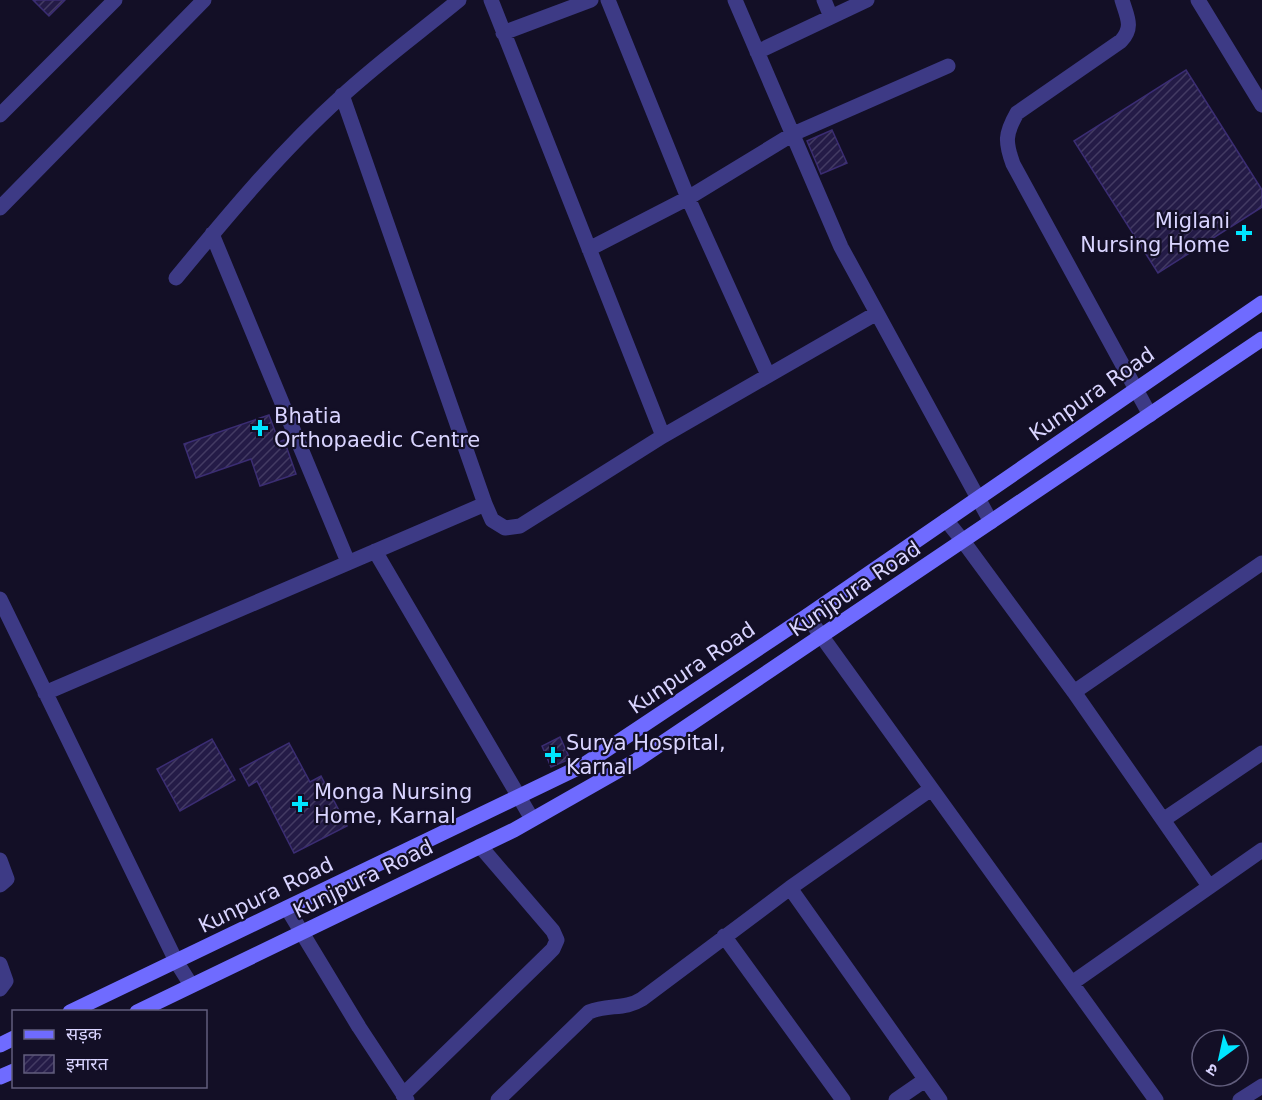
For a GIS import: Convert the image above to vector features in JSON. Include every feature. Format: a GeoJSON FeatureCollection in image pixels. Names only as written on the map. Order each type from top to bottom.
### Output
{"type":"FeatureCollection","features":[{"type":"Feature","properties":{"kind":"street"},"geometry":{"type":"LineString","coordinates":[[0,114],[114,0]]}},
{"type":"Feature","properties":{"kind":"street"},"geometry":{"type":"LineString","coordinates":[[0,208],[204,0]]}},
{"type":"Feature","properties":{"kind":"street"},"geometry":{"type":"LineString","coordinates":[[176,278],[286,151],[342,95],[459,0]]}},
{"type":"Feature","properties":{"kind":"street"},"geometry":{"type":"LineString","coordinates":[[490,0],[663,436]]}},
{"type":"Feature","properties":{"kind":"street"},"geometry":{"type":"LineString","coordinates":[[503,33],[591,0]]}},
{"type":"Feature","properties":{"kind":"street"},"geometry":{"type":"LineString","coordinates":[[608,0],[688,198],[768,375]]}},
{"type":"Feature","properties":{"kind":"street"},"geometry":{"type":"LineString","coordinates":[[735,0],[841,246],[991,522]]}},
{"type":"Feature","properties":{"kind":"street"},"geometry":{"type":"LineString","coordinates":[[824,0],[831,17]]}},
{"type":"Feature","properties":{"kind":"street"},"geometry":{"type":"LineString","coordinates":[[758,52],[867,0]]}},
{"type":"Feature","properties":{"kind":"street"},"geometry":{"type":"LineString","coordinates":[[1122,0],[1129,24],[1128,34],[1017,113],[1008,127],[1006,145],[1013,164],[1150,415]]}},
{"type":"Feature","properties":{"kind":"street"},"geometry":{"type":"LineString","coordinates":[[1198,0],[1262,105]]}},
{"type":"Feature","properties":{"kind":"street"},"geometry":{"type":"LineString","coordinates":[[589,249],[688,198],[793,134],[948,66]]}},
{"type":"Feature","properties":{"kind":"street"},"geometry":{"type":"LineString","coordinates":[[342,95],[485,504],[492,520],[505,528],[520,526],[663,436],[877,312]]}},
{"type":"Feature","properties":{"kind":"street"},"geometry":{"type":"LineString","coordinates":[[212,234],[348,562]]}},
{"type":"Feature","properties":{"kind":"street","name":"Kunpura Road"},"geometry":{"type":"LineString","coordinates":[[72,1010],[582,766],[807,616],[1262,303]]}},
{"type":"Feature","properties":{"kind":"street","name":"Kunjpura Road"},"geometry":{"type":"LineString","coordinates":[[139,1010],[480,846],[638,760],[1262,339]]}},
{"type":"Feature","properties":{"kind":"street"},"geometry":{"type":"LineString","coordinates":[[45,693],[485,504]]}},
{"type":"Feature","properties":{"kind":"street"},"geometry":{"type":"LineString","coordinates":[[946,520],[1074,692],[1209,886]]}},
{"type":"Feature","properties":{"kind":"street"},"geometry":{"type":"LineString","coordinates":[[375,551],[532,819]]}},
{"type":"Feature","properties":{"kind":"street"},"geometry":{"type":"LineString","coordinates":[[1074,692],[1262,563]]}},
{"type":"Feature","properties":{"kind":"street"},"geometry":{"type":"LineString","coordinates":[[0,599],[176,961],[191,985]]}},
{"type":"Feature","properties":{"kind":"street"},"geometry":{"type":"LineString","coordinates":[[807,616],[1156,1100]]}},
{"type":"Feature","properties":{"kind":"street"},"geometry":{"type":"LineString","coordinates":[[1163,820],[1262,753]]}},
{"type":"Feature","properties":{"kind":"street"},"geometry":{"type":"LineString","coordinates":[[498,1100],[589,1012],[601,1007],[633,1005],[790,888],[931,789]]}},
{"type":"Feature","properties":{"kind":"street"},"geometry":{"type":"LineString","coordinates":[[286,908],[404,1097],[553,949],[557,940],[553,931],[480,846]]}},
{"type":"Feature","properties":{"kind":"street"},"geometry":{"type":"LineString","coordinates":[[1072,983],[1262,850]]}},
{"type":"Feature","properties":{"kind":"street"},"geometry":{"type":"LineString","coordinates":[[0,860],[7,879],[0,885]]}},
{"type":"Feature","properties":{"kind":"street"},"geometry":{"type":"LineString","coordinates":[[790,888],[939,1100]]}},
{"type":"Feature","properties":{"kind":"street"},"geometry":{"type":"LineString","coordinates":[[724,936],[843,1100]]}},
{"type":"Feature","properties":{"kind":"street"},"geometry":{"type":"LineString","coordinates":[[0,964],[6,981],[0,989]]}},
{"type":"Feature","properties":{"kind":"street"},"geometry":{"type":"LineString","coordinates":[[896,1100],[925,1080]]}},
{"type":"Feature","properties":{"kind":"street"},"geometry":{"type":"LineString","coordinates":[[1240,1100],[1262,1086]]}},
{"type":"Feature","properties":{"kind":"building"},"geometry":{"type":"Polygon","coordinates":[[[33,0],[65,0],[49,16],[33,0]]]}},
{"type":"Feature","properties":{"kind":"building"},"geometry":{"type":"Polygon","coordinates":[[[1186,70],[1262,190],[1262,207],[1158,273],[1074,141],[1186,70]]]}},
{"type":"Feature","properties":{"kind":"building"},"geometry":{"type":"Polygon","coordinates":[[[832,130],[847,163],[821,174],[807,141],[832,130]]]}},
{"type":"Feature","properties":{"kind":"building"},"geometry":{"type":"Polygon","coordinates":[[[269,415],[279,442],[284,440],[296,474],[260,486],[251,459],[196,478],[184,444],[269,415]]]}},
{"type":"Feature","properties":{"kind":"building"},"geometry":{"type":"Polygon","coordinates":[[[560,737],[570,759],[551,767],[542,746],[560,737]]]}},
{"type":"Feature","properties":{"kind":"building"},"geometry":{"type":"Polygon","coordinates":[[[212,739],[235,780],[180,811],[157,769],[212,739]]]}},
{"type":"Feature","properties":{"kind":"building"},"geometry":{"type":"Polygon","coordinates":[[[289,743],[310,782],[321,776],[347,826],[294,853],[257,781],[249,786],[240,769],[289,743]]]}},
{"type":"Feature","properties":{"kind":"place","name":"Miglani Nursing Home"},"geometry":{"type":"Point","coordinates":[1244,233]}},
{"type":"Feature","properties":{"kind":"place","name":"Bhatia Orthopaedic Centre"},"geometry":{"type":"Point","coordinates":[260,428]}},
{"type":"Feature","properties":{"kind":"place","name":"Surya Hospital, Karnal"},"geometry":{"type":"Point","coordinates":[553,755]}},
{"type":"Feature","properties":{"kind":"place","name":"Monga Nursing Home, Karnal"},"geometry":{"type":"Point","coordinates":[300,804]}}]}
